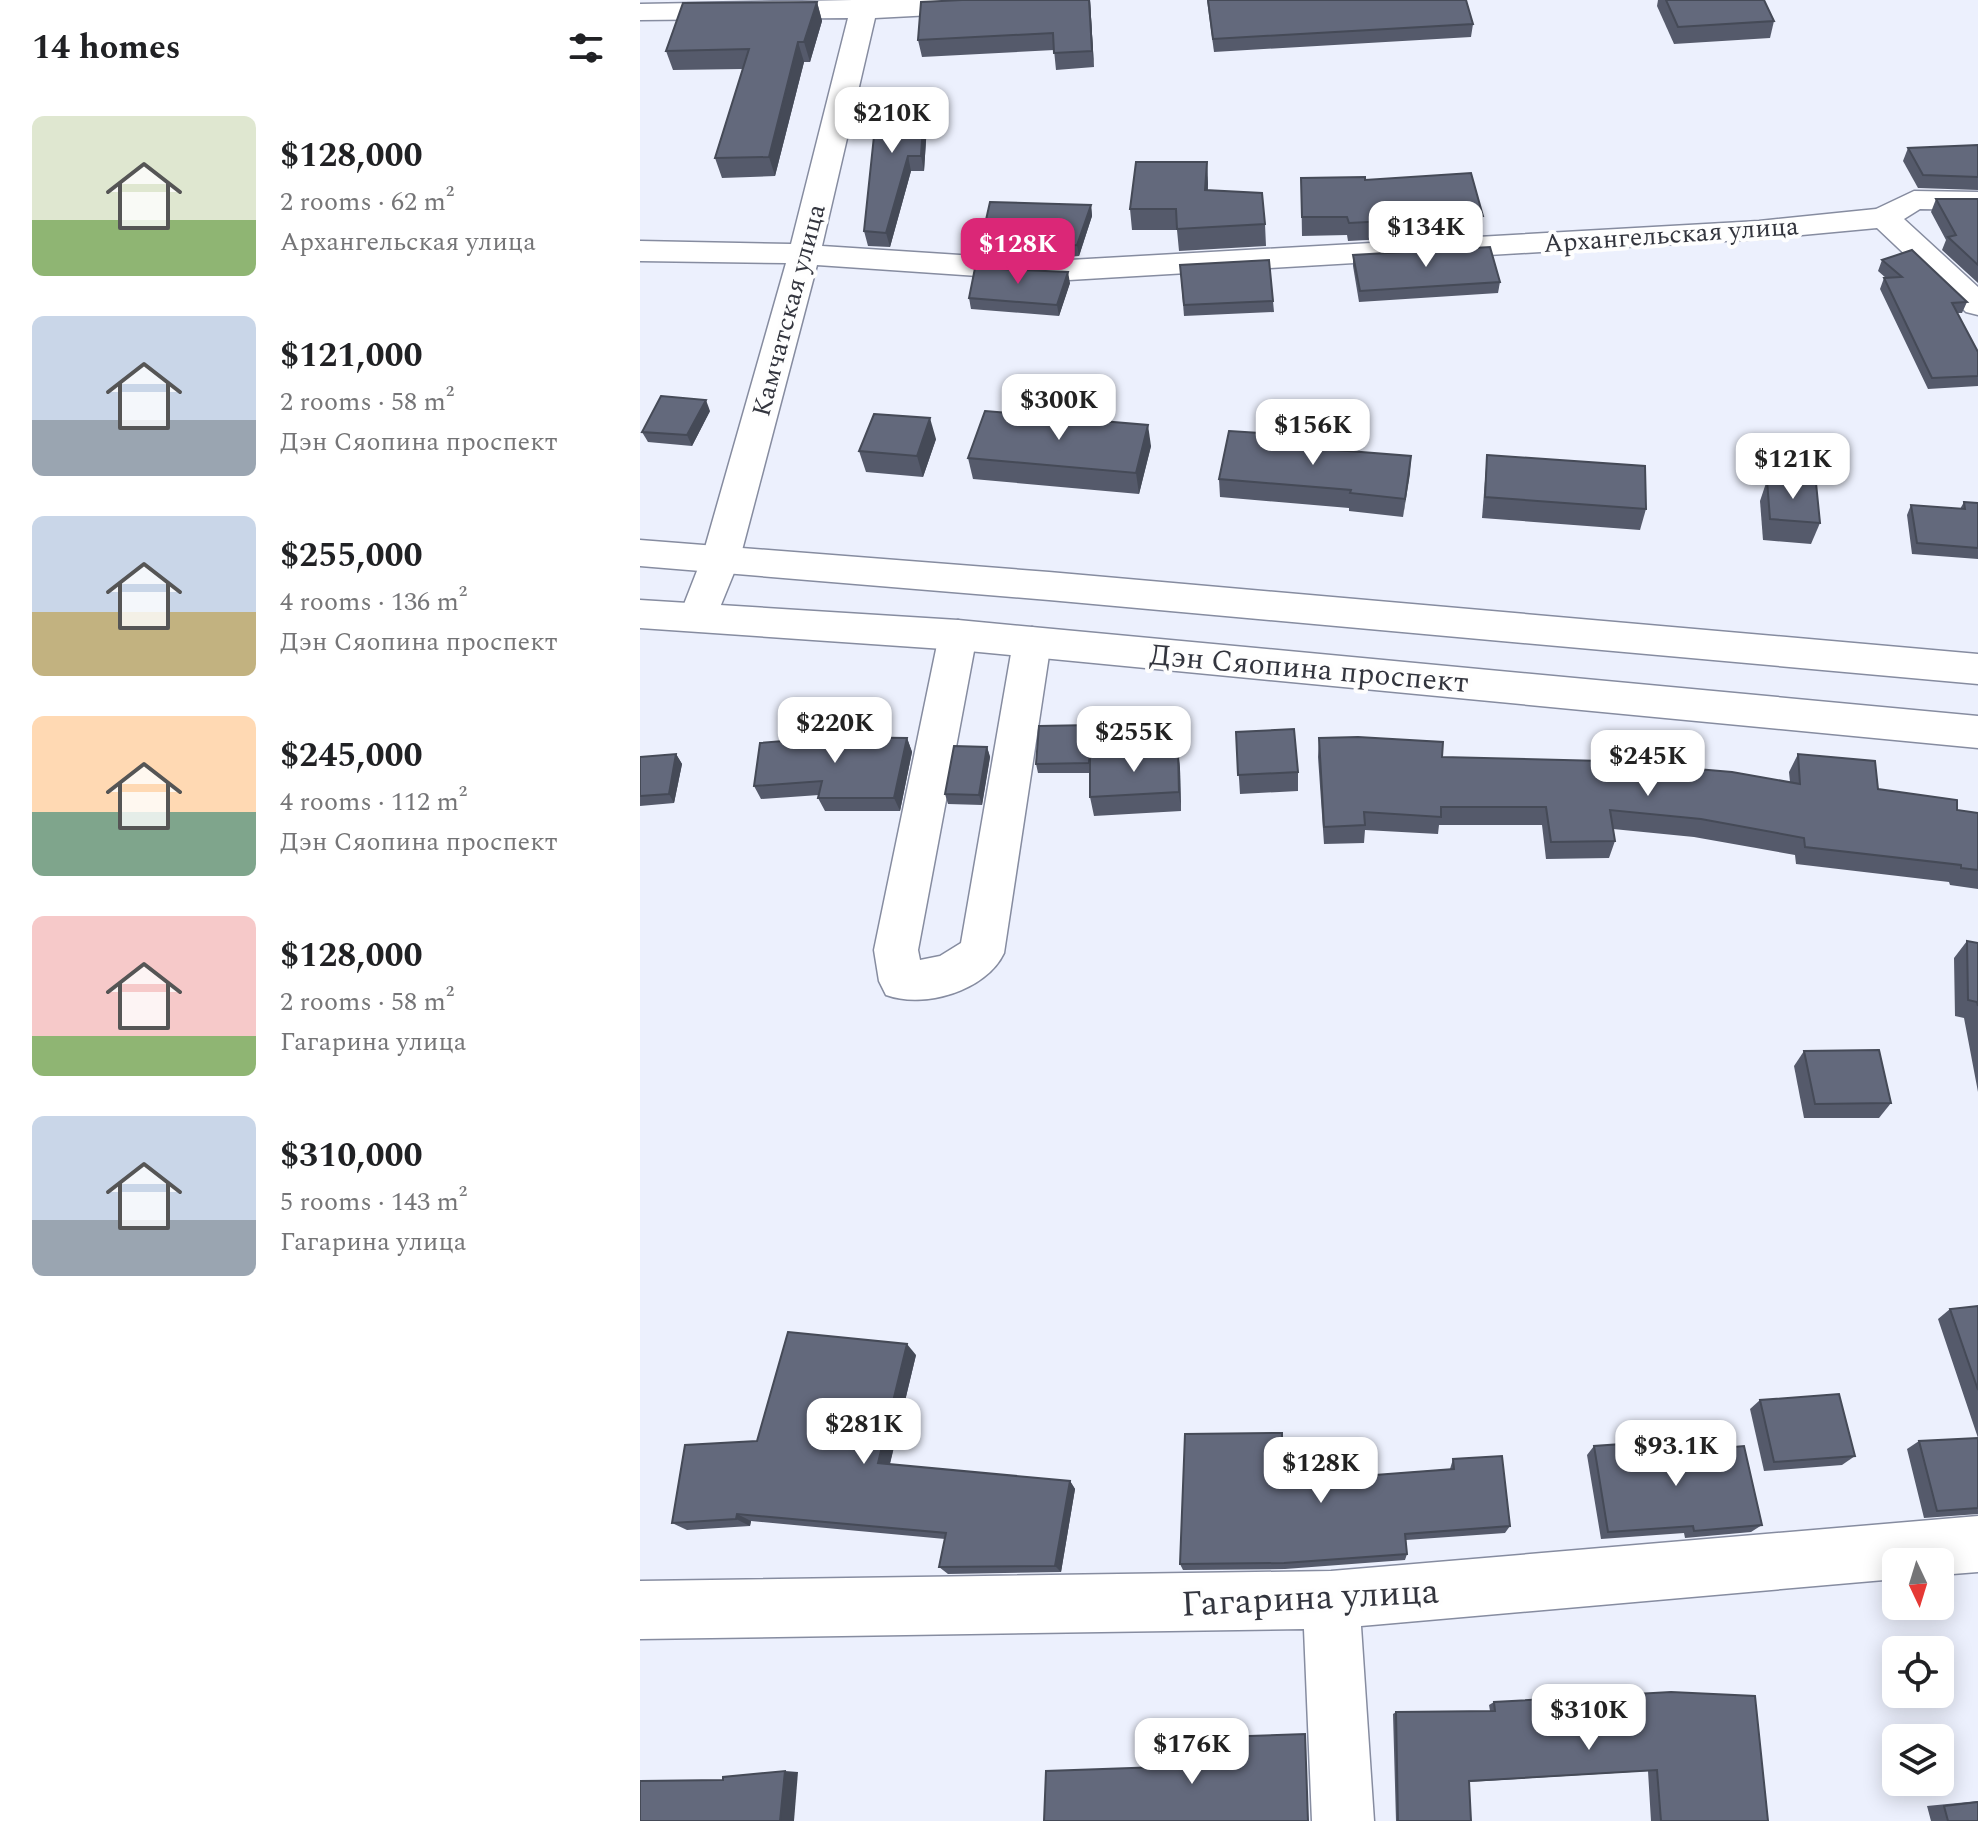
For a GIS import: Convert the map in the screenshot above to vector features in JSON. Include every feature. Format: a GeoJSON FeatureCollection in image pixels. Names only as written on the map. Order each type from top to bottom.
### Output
{"type":"FeatureCollection","features":[{"type":"Feature","properties":{"kind":"street"},"geometry":{"type":"LineString","coordinates":[[640,12],[1068,0]]}},
{"type":"Feature","properties":{"kind":"street","name":"Камчатская улица"},"geometry":{"type":"LineString","coordinates":[[698,617],[721,558],[804,254],[865,5]]}},
{"type":"Feature","properties":{"kind":"street","name":"Архангельская улица"},"geometry":{"type":"LineString","coordinates":[[640,251],[804,254],[1052,271],[1759,230],[1884,218],[1914,200],[1978,201]]}},
{"type":"Feature","properties":{"kind":"street"},"geometry":{"type":"LineString","coordinates":[[1884,218],[1978,305]]}},
{"type":"Feature","properties":{"kind":"street","name":"Дэн Сяопина проспект"},"geometry":{"type":"LineString","coordinates":[[640,553],[1978,669]]}},
{"type":"Feature","properties":{"kind":"street","name":"Дэн Сяопина проспект"},"geometry":{"type":"LineString","coordinates":[[640,614],[958,635],[1978,732]]}},
{"type":"Feature","properties":{"kind":"street"},"geometry":{"type":"LineString","coordinates":[[958,635],[896,950],[902,981],[924,980],[963,970],[982,953],[1032,642]]}},
{"type":"Feature","properties":{"kind":"street","name":"Гагарина улица"},"geometry":{"type":"LineString","coordinates":[[640,1610],[1331,1600],[1978,1544]]}},
{"type":"Feature","properties":{"kind":"street"},"geometry":{"type":"LineString","coordinates":[[1331,1600],[1343,1821]]}},
{"type":"Feature","properties":{"kind":"building"},"geometry":{"type":"Polygon","coordinates":[[[1089,0],[1092,51],[1054,53],[1053,33],[918,40],[921,2],[1089,0]]]}},
{"type":"Feature","properties":{"kind":"building"},"geometry":{"type":"Polygon","coordinates":[[[1208,0],[1466,0],[1473,24],[1213,39],[1208,0]]]}},
{"type":"Feature","properties":{"kind":"building"},"geometry":{"type":"Polygon","coordinates":[[[1666,0],[1764,0],[1774,21],[1678,27],[1666,0]]]}},
{"type":"Feature","properties":{"kind":"building"},"geometry":{"type":"Polygon","coordinates":[[[817,2],[804,42],[798,42],[769,157],[715,158],[749,49],[666,51],[683,3],[817,2]]]}},
{"type":"Feature","properties":{"kind":"building"},"geometry":{"type":"Polygon","coordinates":[[[925,96],[921,156],[908,156],[886,233],[864,231],[878,98],[925,96]]]}},
{"type":"Feature","properties":{"kind":"building"},"geometry":{"type":"Polygon","coordinates":[[[1978,145],[1978,177],[1923,175],[1908,148],[1978,145]]]}},
{"type":"Feature","properties":{"kind":"building"},"geometry":{"type":"Polygon","coordinates":[[[1136,162],[1207,162],[1205,190],[1262,193],[1265,224],[1177,229],[1176,209],[1130,209],[1136,162]]]}},
{"type":"Feature","properties":{"kind":"building"},"geometry":{"type":"Polygon","coordinates":[[[1471,173],[1483,216],[1349,223],[1347,217],[1302,217],[1301,178],[1365,177],[1365,180],[1471,173]]]}},
{"type":"Feature","properties":{"kind":"building"},"geometry":{"type":"Polygon","coordinates":[[[1936,199],[1978,199],[1978,265],[1948,237],[1956,235],[1936,199]]]}},
{"type":"Feature","properties":{"kind":"building"},"geometry":{"type":"Polygon","coordinates":[[[990,202],[1091,205],[1077,245],[1050,247],[981,242],[990,202]]]}},
{"type":"Feature","properties":{"kind":"building"},"geometry":{"type":"Polygon","coordinates":[[[1490,247],[1500,282],[1360,291],[1353,255],[1490,247]]]}},
{"type":"Feature","properties":{"kind":"building"},"geometry":{"type":"Polygon","coordinates":[[[1912,250],[1967,302],[1952,303],[1978,352],[1978,376],[1932,378],[1884,278],[1902,277],[1882,260],[1912,250]]]}},
{"type":"Feature","properties":{"kind":"building"},"geometry":{"type":"Polygon","coordinates":[[[1269,260],[1273,301],[1184,305],[1180,265],[1269,260]]]}},
{"type":"Feature","properties":{"kind":"building"},"geometry":{"type":"Polygon","coordinates":[[[975,268],[1068,272],[1057,305],[969,298],[975,268]]]}},
{"type":"Feature","properties":{"kind":"building"},"geometry":{"type":"Polygon","coordinates":[[[661,396],[706,400],[687,435],[642,432],[661,396]]]}},
{"type":"Feature","properties":{"kind":"building"},"geometry":{"type":"Polygon","coordinates":[[[985,411],[1148,425],[1136,473],[968,458],[985,411]]]}},
{"type":"Feature","properties":{"kind":"building"},"geometry":{"type":"Polygon","coordinates":[[[874,414],[930,418],[917,456],[859,451],[874,414]]]}},
{"type":"Feature","properties":{"kind":"building"},"geometry":{"type":"Polygon","coordinates":[[[1229,431],[1275,434],[1273,445],[1411,456],[1405,499],[1350,493],[1351,490],[1219,479],[1229,431]]]}},
{"type":"Feature","properties":{"kind":"building"},"geometry":{"type":"Polygon","coordinates":[[[1487,455],[1645,466],[1646,509],[1485,497],[1487,455]]]}},
{"type":"Feature","properties":{"kind":"building"},"geometry":{"type":"Polygon","coordinates":[[[1767,480],[1816,483],[1820,523],[1770,519],[1767,480]]]}},
{"type":"Feature","properties":{"kind":"building"},"geometry":{"type":"Polygon","coordinates":[[[1964,502],[1978,503],[1978,548],[1917,543],[1911,505],[1965,509],[1964,502]]]}},
{"type":"Feature","properties":{"kind":"building"},"geometry":{"type":"Polygon","coordinates":[[[1092,725],[1089,763],[1036,764],[1039,726],[1092,725]]]}},
{"type":"Feature","properties":{"kind":"building"},"geometry":{"type":"Polygon","coordinates":[[[1294,729],[1298,772],[1238,775],[1236,732],[1294,729]]]}},
{"type":"Feature","properties":{"kind":"building"},"geometry":{"type":"Polygon","coordinates":[[[833,737],[907,738],[894,798],[818,798],[822,781],[754,786],[760,743],[833,737]]]}},
{"type":"Feature","properties":{"kind":"building"},"geometry":{"type":"Polygon","coordinates":[[[1319,738],[1443,742],[1442,757],[1603,761],[1732,772],[1800,784],[1798,754],[1875,761],[1878,789],[1957,800],[1957,810],[1978,813],[1978,870],[1961,868],[1961,865],[1805,847],[1804,838],[1701,819],[1610,810],[1615,841],[1551,842],[1546,807],[1441,807],[1441,817],[1364,812],[1365,825],[1324,827],[1319,738]]]}},
{"type":"Feature","properties":{"kind":"building"},"geometry":{"type":"Polygon","coordinates":[[[954,746],[987,747],[979,795],[945,794],[954,746]]]}},
{"type":"Feature","properties":{"kind":"building"},"geometry":{"type":"Polygon","coordinates":[[[1178,750],[1179,792],[1090,797],[1090,755],[1178,750]]]}},
{"type":"Feature","properties":{"kind":"building"},"geometry":{"type":"Polygon","coordinates":[[[676,754],[669,794],[640,796],[640,757],[676,754]]]}},
{"type":"Feature","properties":{"kind":"building"},"geometry":{"type":"Polygon","coordinates":[[[1967,941],[1978,943],[1978,1006],[1977,1002],[1968,1000],[1967,941]]]}},
{"type":"Feature","properties":{"kind":"building"},"geometry":{"type":"Polygon","coordinates":[[[1879,1050],[1891,1103],[1815,1104],[1804,1051],[1879,1050]]]}},
{"type":"Feature","properties":{"kind":"building"},"geometry":{"type":"Polygon","coordinates":[[[1978,1306],[1978,1390],[1950,1309],[1978,1306]]]}},
{"type":"Feature","properties":{"kind":"building"},"geometry":{"type":"Polygon","coordinates":[[[788,1332],[907,1344],[878,1463],[1070,1481],[1055,1566],[939,1567],[946,1533],[737,1514],[736,1519],[672,1523],[685,1445],[757,1441],[788,1332]]]}},
{"type":"Feature","properties":{"kind":"building"},"geometry":{"type":"Polygon","coordinates":[[[1839,1394],[1855,1456],[1774,1462],[1760,1400],[1839,1394]]]}},
{"type":"Feature","properties":{"kind":"building"},"geometry":{"type":"Polygon","coordinates":[[[1282,1433],[1282,1482],[1454,1469],[1453,1459],[1502,1456],[1510,1526],[1405,1534],[1407,1554],[1284,1563],[1180,1564],[1185,1434],[1282,1433]]]}},
{"type":"Feature","properties":{"kind":"building"},"geometry":{"type":"Polygon","coordinates":[[[1978,1438],[1978,1508],[1937,1511],[1919,1441],[1978,1438]]]}},
{"type":"Feature","properties":{"kind":"building"},"geometry":{"type":"Polygon","coordinates":[[[1664,1441],[1666,1453],[1744,1446],[1762,1525],[1694,1531],[1693,1526],[1608,1532],[1594,1446],[1664,1441]]]}},
{"type":"Feature","properties":{"kind":"building"},"geometry":{"type":"Polygon","coordinates":[[[1671,1692],[1755,1696],[1768,1821],[1661,1821],[1657,1770],[1469,1781],[1471,1821],[1398,1821],[1396,1712],[1495,1711],[1494,1702],[1671,1692]]]}},
{"type":"Feature","properties":{"kind":"building"},"geometry":{"type":"Polygon","coordinates":[[[1305,1734],[1308,1821],[1044,1821],[1046,1771],[1189,1766],[1189,1738],[1305,1734]]]}},
{"type":"Feature","properties":{"kind":"building"},"geometry":{"type":"Polygon","coordinates":[[[785,1771],[780,1821],[640,1821],[640,1781],[723,1780],[723,1777],[785,1771]]]}},
{"type":"Feature","properties":{"kind":"building"},"geometry":{"type":"Polygon","coordinates":[[[1978,1802],[1978,1821],[1948,1821],[1944,1806],[1978,1802]]]}}]}
